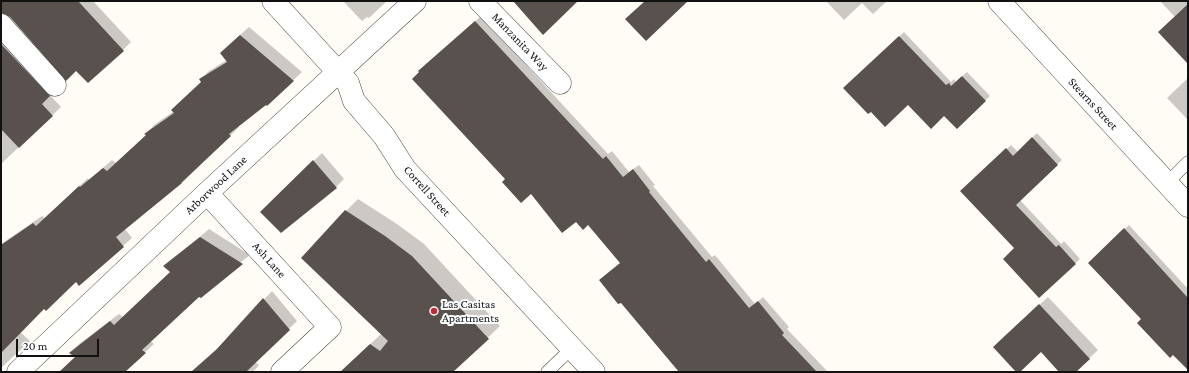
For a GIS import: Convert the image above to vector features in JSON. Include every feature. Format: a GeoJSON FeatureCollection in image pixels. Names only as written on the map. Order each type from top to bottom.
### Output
{"type":"FeatureCollection","features":[{"type":"Feature","properties":{"kind":"street","name":"Correll Street"},"geometry":{"type":"LineString","coordinates":[[273,1],[348,83],[354,100],[384,136],[405,169],[594,372]]}},
{"type":"Feature","properties":{"kind":"street","name":"Arborwood Lane"},"geometry":{"type":"LineString","coordinates":[[18,372],[207,193],[415,1]]}},
{"type":"Feature","properties":{"kind":"street","name":"Manzanita Way"},"geometry":{"type":"LineString","coordinates":[[480,1],[560,83]]}},
{"type":"Feature","properties":{"kind":"street","name":"Stearns Street"},"geometry":{"type":"LineString","coordinates":[[999,1],[1188,206]]}},
{"type":"Feature","properties":{"kind":"street"},"geometry":{"type":"LineString","coordinates":[[1,25],[55,85]]}},
{"type":"Feature","properties":{"kind":"street","name":"Ash Lane"},"geometry":{"type":"LineString","coordinates":[[207,193],[330,327],[282,372]]}},
{"type":"Feature","properties":{"kind":"lane"},"geometry":{"type":"LineString","coordinates":[[1167,183],[1188,162]]}},
{"type":"Feature","properties":{"kind":"lane"},"geometry":{"type":"LineString","coordinates":[[546,372],[572,348]]}},
{"type":"Feature","properties":{"kind":"building"},"geometry":{"type":"Polygon","coordinates":[[[1,1],[78,1],[124,51],[88,83],[76,71],[66,81],[10,17],[1,13],[1,1]]]}},
{"type":"Feature","properties":{"kind":"building"},"geometry":{"type":"Polygon","coordinates":[[[513,1],[578,1],[543,35],[513,1]]]}},
{"type":"Feature","properties":{"kind":"building"},"geometry":{"type":"Polygon","coordinates":[[[645,1],[688,1],[646,41],[625,19],[645,1]]]}},
{"type":"Feature","properties":{"kind":"building"},"geometry":{"type":"Polygon","coordinates":[[[1188,4],[1188,64],[1158,32],[1188,4]]]}},
{"type":"Feature","properties":{"kind":"building"},"geometry":{"type":"Polygon","coordinates":[[[475,21],[603,159],[606,156],[623,177],[633,169],[650,191],[649,192],[706,262],[709,259],[749,308],[758,301],[784,333],[782,335],[817,372],[679,372],[621,303],[618,304],[599,280],[620,263],[588,225],[583,230],[576,222],[562,233],[531,194],[521,203],[502,182],[505,179],[412,79],[419,72],[418,71],[475,21]]]}},
{"type":"Feature","properties":{"kind":"building"},"geometry":{"type":"Polygon","coordinates":[[[240,35],[294,81],[267,106],[266,105],[229,134],[231,136],[182,183],[116,237],[124,247],[79,286],[76,282],[46,311],[44,309],[1,353],[1,245],[33,223],[36,226],[79,186],[80,187],[103,168],[107,171],[146,135],[144,134],[174,113],[171,110],[201,82],[199,79],[227,62],[220,53],[240,35]]]}},
{"type":"Feature","properties":{"kind":"building"},"geometry":{"type":"Polygon","coordinates":[[[899,36],[946,85],[949,83],[951,86],[962,76],[986,101],[957,129],[944,116],[931,129],[908,105],[885,127],[871,112],[868,114],[843,88],[899,36]]]}},
{"type":"Feature","properties":{"kind":"building"},"geometry":{"type":"Polygon","coordinates":[[[1,44],[50,96],[42,104],[53,116],[19,148],[1,129],[1,44]]]}},
{"type":"Feature","properties":{"kind":"building"},"geometry":{"type":"Polygon","coordinates":[[[1032,137],[1058,165],[1016,205],[1056,247],[1059,245],[1076,264],[1039,298],[1003,259],[1014,248],[960,191],[1006,148],[1013,156],[1032,137]]]}},
{"type":"Feature","properties":{"kind":"building"},"geometry":{"type":"Polygon","coordinates":[[[313,160],[337,188],[281,233],[260,212],[313,160]]]}},
{"type":"Feature","properties":{"kind":"building"},"geometry":{"type":"Polygon","coordinates":[[[345,210],[385,236],[412,256],[489,339],[453,372],[340,372],[370,344],[380,351],[388,341],[301,258],[345,210]]]}},
{"type":"Feature","properties":{"kind":"building"},"geometry":{"type":"Polygon","coordinates":[[[1124,228],[1188,298],[1188,370],[1173,355],[1170,358],[1137,323],[1141,319],[1088,263],[1124,228]]]}},
{"type":"Feature","properties":{"kind":"building"},"geometry":{"type":"Polygon","coordinates":[[[200,237],[243,264],[201,298],[199,297],[142,350],[146,353],[125,372],[59,372],[75,357],[69,353],[110,321],[114,325],[170,272],[163,266],[200,237]]]}},
{"type":"Feature","properties":{"kind":"building"},"geometry":{"type":"Polygon","coordinates":[[[263,298],[290,330],[246,372],[191,372],[216,350],[263,298]]]}},
{"type":"Feature","properties":{"kind":"building"},"geometry":{"type":"Polygon","coordinates":[[[1039,304],[1090,359],[1076,372],[1059,372],[1041,352],[1020,372],[1016,372],[993,347],[1039,304]]]}},
{"type":"Feature","properties":{"kind":"place","name":"Las Casitas Apartments"},"geometry":{"type":"Point","coordinates":[434,311]}}]}
